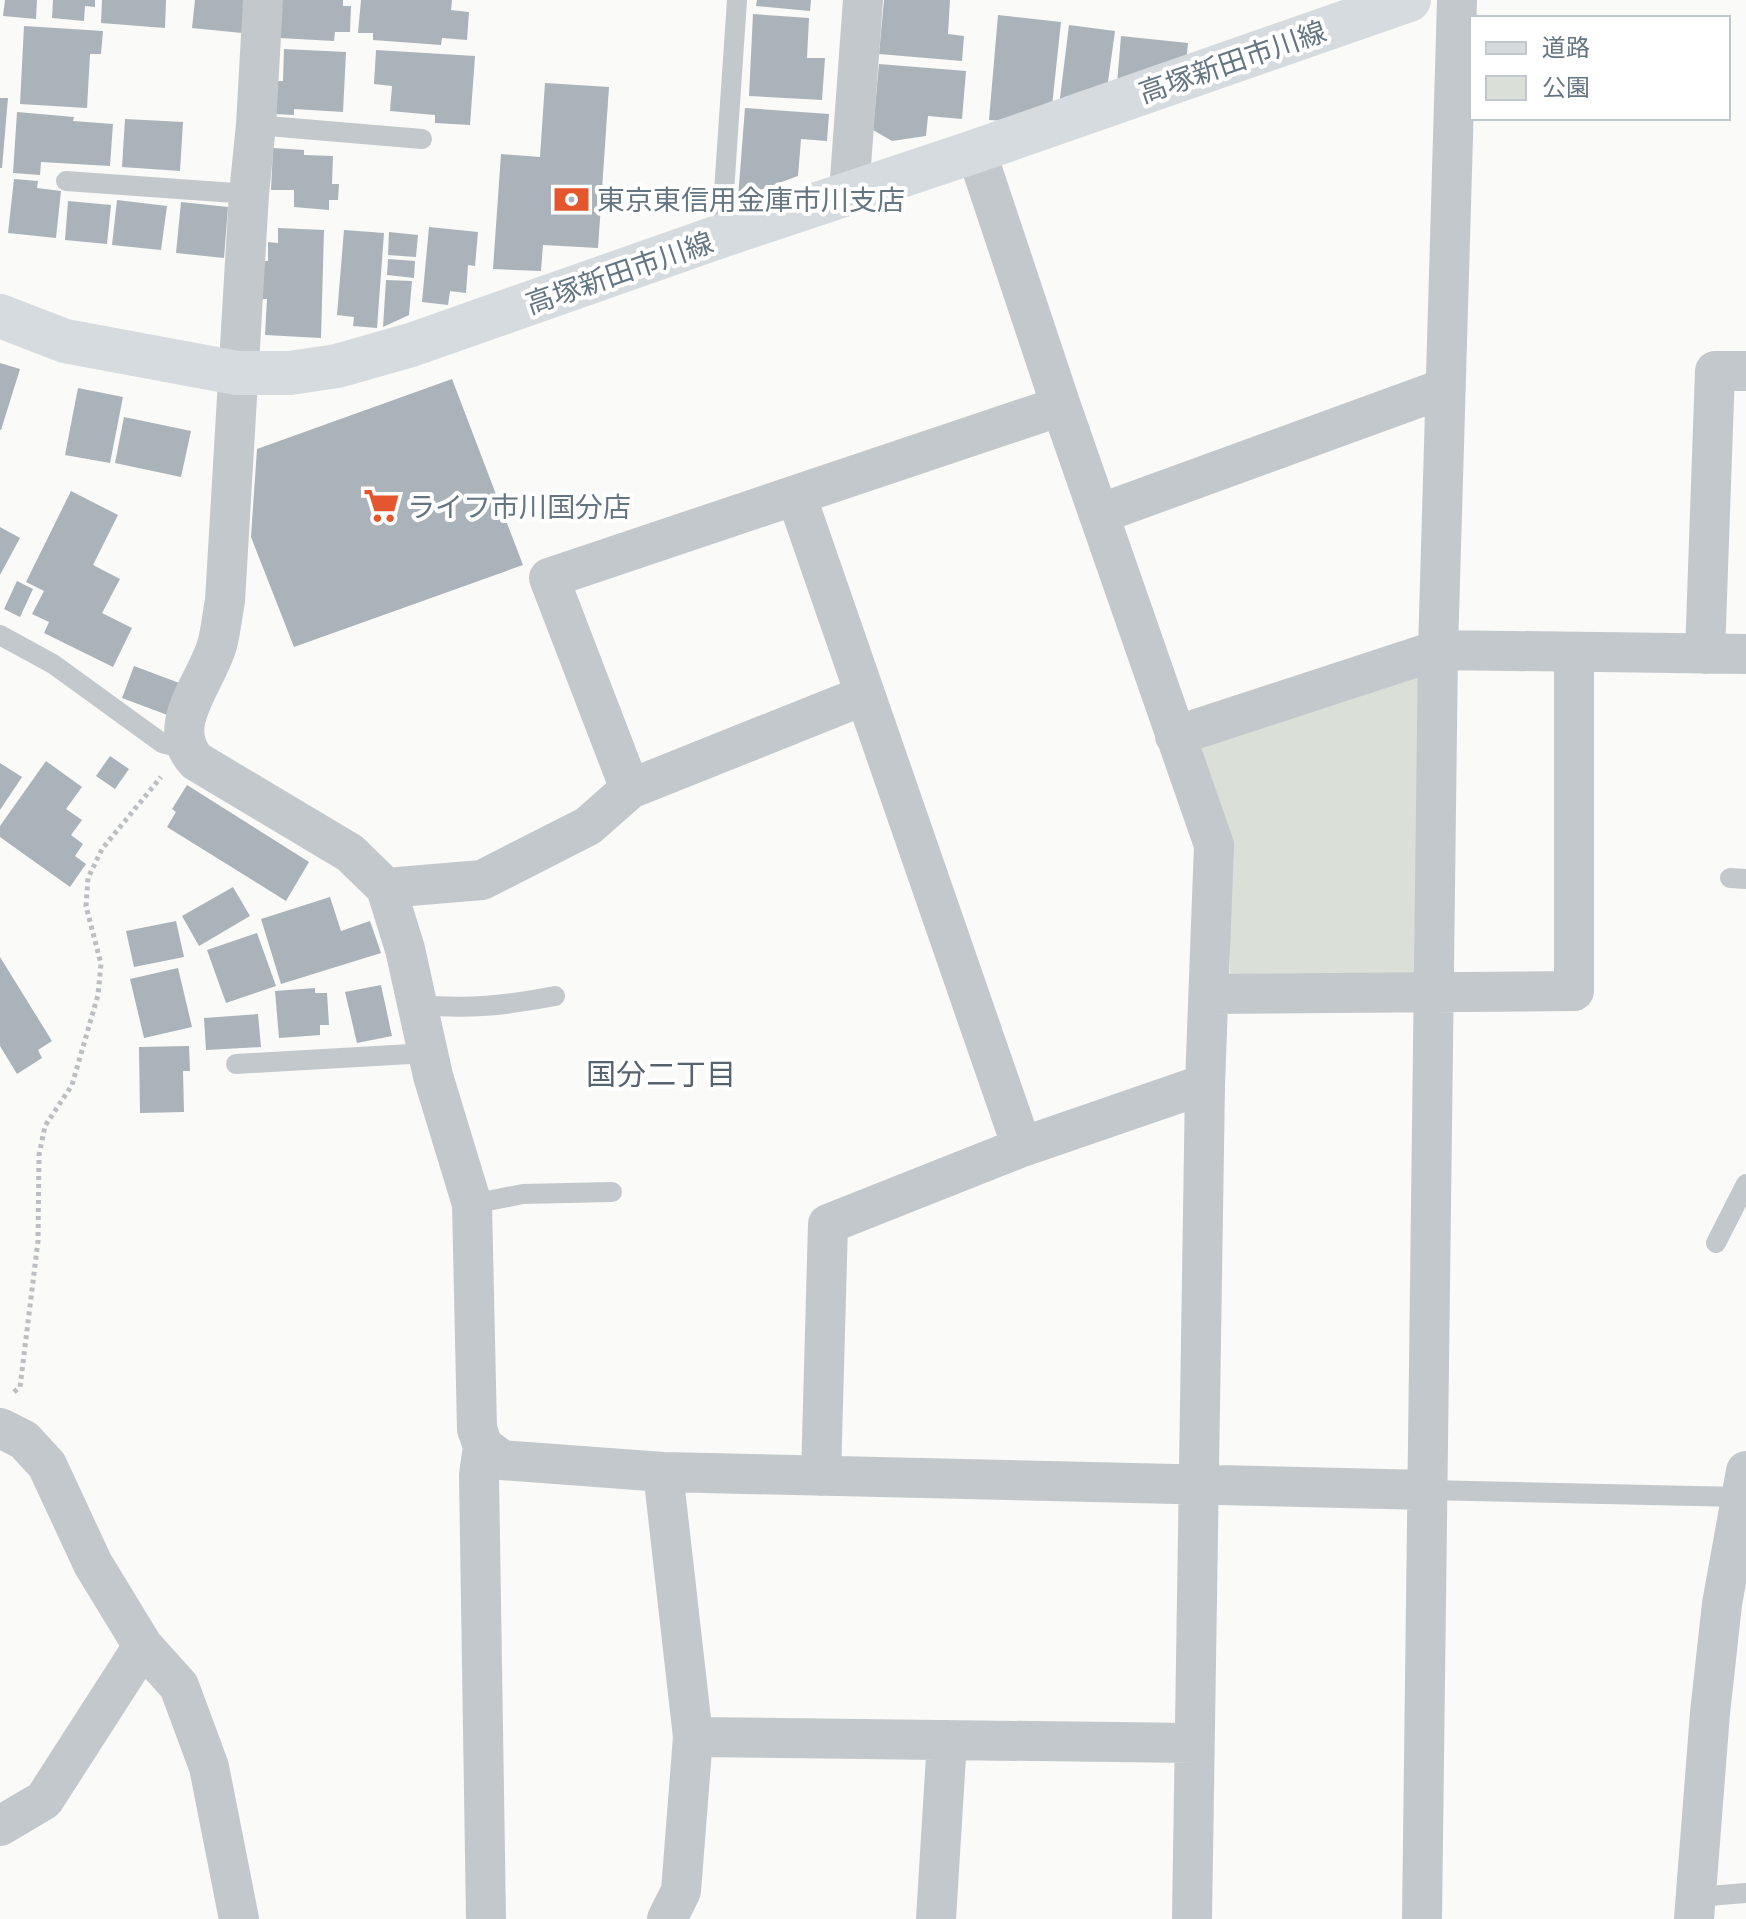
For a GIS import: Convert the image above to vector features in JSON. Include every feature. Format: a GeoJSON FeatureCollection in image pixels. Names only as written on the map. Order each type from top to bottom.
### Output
{"type":"FeatureCollection","features":[{"type":"Feature","properties":{"kind":"main road","name":"高塚新田市川線"},"geometry":{"type":"LineString","coordinates":[[0,316],[65,341],[237,373],[290,373],[337,366],[411,345],[1409,0]]}},
{"type":"Feature","properties":{"kind":"street"},"geometry":{"type":"LineString","coordinates":[[263,0],[237,373],[225,601],[216,647],[183,725],[185,749],[196,761],[350,853],[386,888],[405,949],[428,1053],[472,1204],[477,1429],[483,1446],[479,1475],[486,1919]]}},
{"type":"Feature","properties":{"kind":"street"},"geometry":{"type":"LineString","coordinates":[[849,193],[863,0]]}},
{"type":"Feature","properties":{"kind":"street"},"geometry":{"type":"LineString","coordinates":[[1422,1919],[1438,650],[1457,0]]}},
{"type":"Feature","properties":{"kind":"street"},"geometry":{"type":"LineString","coordinates":[[976,151],[1214,845],[1205,1084],[1192,1919]]}},
{"type":"Feature","properties":{"kind":"street"},"geometry":{"type":"LineString","coordinates":[[1705,654],[1715,371],[1746,371]]}},
{"type":"Feature","properties":{"kind":"street"},"geometry":{"type":"LineString","coordinates":[[1099,514],[1445,388]]}},
{"type":"Feature","properties":{"kind":"street"},"geometry":{"type":"LineString","coordinates":[[630,789],[549,578],[1061,406]]}},
{"type":"Feature","properties":{"kind":"street"},"geometry":{"type":"LineString","coordinates":[[796,495],[1022,1147]]}},
{"type":"Feature","properties":{"kind":"street"},"geometry":{"type":"LineString","coordinates":[[1175,736],[1438,650],[1746,654]]}},
{"type":"Feature","properties":{"kind":"street"},"geometry":{"type":"LineString","coordinates":[[1210,994],[1574,991],[1574,652]]}},
{"type":"Feature","properties":{"kind":"street"},"geometry":{"type":"LineString","coordinates":[[386,888],[482,880],[588,826],[630,789],[865,695]]}},
{"type":"Feature","properties":{"kind":"street"},"geometry":{"type":"LineString","coordinates":[[821,1476],[828,1224],[1022,1147],[1205,1084]]}},
{"type":"Feature","properties":{"kind":"street"},"geometry":{"type":"LineString","coordinates":[[5,1411],[24,1440],[47,1465],[93,1564],[143,1646],[179,1686],[209,1767],[239,1919]]}},
{"type":"Feature","properties":{"kind":"street"},"geometry":{"type":"LineString","coordinates":[[483,1446],[502,1460],[663,1472],[1427,1490]]}},
{"type":"Feature","properties":{"kind":"street"},"geometry":{"type":"LineString","coordinates":[[663,1472],[693,1737],[681,1891],[667,1919]]}},
{"type":"Feature","properties":{"kind":"street"},"geometry":{"type":"LineString","coordinates":[[1695,1908],[1720,1620],[1744,1484]]}},
{"type":"Feature","properties":{"kind":"street"},"geometry":{"type":"LineString","coordinates":[[0,1826],[44,1800],[143,1646]]}},
{"type":"Feature","properties":{"kind":"street"},"geometry":{"type":"LineString","coordinates":[[693,1737],[1194,1743]]}},
{"type":"Feature","properties":{"kind":"street"},"geometry":{"type":"LineString","coordinates":[[936,1919],[947,1740]]}},
{"type":"Feature","properties":{"kind":"lane"},"geometry":{"type":"LineString","coordinates":[[721,236],[737,0]]}},
{"type":"Feature","properties":{"kind":"lane"},"geometry":{"type":"LineString","coordinates":[[256,125],[422,139]]}},
{"type":"Feature","properties":{"kind":"lane"},"geometry":{"type":"LineString","coordinates":[[66,181],[249,194]]}},
{"type":"Feature","properties":{"kind":"lane"},"geometry":{"type":"LineString","coordinates":[[0,635],[53,664],[162,743],[185,749]]}},
{"type":"Feature","properties":{"kind":"lane"},"geometry":{"type":"LineString","coordinates":[[417,1005],[469,1009],[555,996]]}},
{"type":"Feature","properties":{"kind":"lane"},"geometry":{"type":"LineString","coordinates":[[236,1064],[428,1053]]}},
{"type":"Feature","properties":{"kind":"lane"},"geometry":{"type":"LineString","coordinates":[[1716,1243],[1746,1184]]}},
{"type":"Feature","properties":{"kind":"lane"},"geometry":{"type":"LineString","coordinates":[[472,1204],[523,1194],[612,1192]]}},
{"type":"Feature","properties":{"kind":"lane"},"geometry":{"type":"LineString","coordinates":[[1427,1490],[1744,1484]]}},
{"type":"Feature","properties":{"kind":"lane"},"geometry":{"type":"LineString","coordinates":[[1695,1908],[1746,1893]]}},
{"type":"Feature","properties":{"kind":"path"},"geometry":{"type":"LineString","coordinates":[[5,1411],[20,1387],[38,1241],[39,1155],[45,1126],[72,1085],[98,995],[101,964],[86,906],[88,878],[102,849],[185,749]]}},
{"type":"Feature","properties":{"kind":"green space"},"geometry":{"type":"Polygon","coordinates":[[[1421,671],[1419,978],[1230,979],[1229,840],[1194,745],[1421,671]]]}},
{"type":"Feature","properties":{"kind":"building"},"geometry":{"type":"Polygon","coordinates":[[[5,0],[37,0],[36,19],[3,16],[5,0]]]}},
{"type":"Feature","properties":{"kind":"building"},"geometry":{"type":"Polygon","coordinates":[[[53,0],[95,0],[95,7],[85,6],[84,21],[52,18],[53,0]]]}},
{"type":"Feature","properties":{"kind":"building"},"geometry":{"type":"Polygon","coordinates":[[[102,0],[166,0],[165,28],[101,23],[102,0]]]}},
{"type":"Feature","properties":{"kind":"building"},"geometry":{"type":"Polygon","coordinates":[[[195,0],[245,0],[242,33],[192,28],[195,0]]]}},
{"type":"Feature","properties":{"kind":"building"},"geometry":{"type":"Polygon","coordinates":[[[281,0],[343,0],[343,6],[351,6],[350,32],[335,32],[334,41],[279,38],[281,0]]]}},
{"type":"Feature","properties":{"kind":"building"},"geometry":{"type":"Polygon","coordinates":[[[361,0],[452,0],[451,10],[469,12],[467,40],[442,38],[441,45],[373,40],[373,33],[358,33],[361,0]]]}},
{"type":"Feature","properties":{"kind":"building"},"geometry":{"type":"Polygon","coordinates":[[[757,0],[811,0],[810,11],[756,6],[757,0]]]}},
{"type":"Feature","properties":{"kind":"building"},"geometry":{"type":"Polygon","coordinates":[[[884,0],[950,0],[948,34],[964,36],[962,61],[879,54],[884,0]]]}},
{"type":"Feature","properties":{"kind":"building"},"geometry":{"type":"Polygon","coordinates":[[[753,14],[809,18],[807,58],[825,58],[822,100],[749,96],[753,14]]]}},
{"type":"Feature","properties":{"kind":"building"},"geometry":{"type":"Polygon","coordinates":[[[998,15],[1061,22],[1052,106],[1007,121],[989,120],[998,15]]]}},
{"type":"Feature","properties":{"kind":"building"},"geometry":{"type":"Polygon","coordinates":[[[1069,25],[1115,31],[1107,89],[1059,106],[1069,25]]]}},
{"type":"Feature","properties":{"kind":"building"},"geometry":{"type":"Polygon","coordinates":[[[24,26],[103,31],[101,54],[90,54],[87,108],[20,104],[24,26]]]}},
{"type":"Feature","properties":{"kind":"building"},"geometry":{"type":"Polygon","coordinates":[[[1121,36],[1188,43],[1186,63],[1117,84],[1121,36]]]}},
{"type":"Feature","properties":{"kind":"building"},"geometry":{"type":"Polygon","coordinates":[[[284,49],[346,52],[343,112],[294,109],[294,115],[273,114],[275,81],[283,81],[284,49]]]}},
{"type":"Feature","properties":{"kind":"building"},"geometry":{"type":"Polygon","coordinates":[[[376,50],[475,56],[470,125],[435,123],[435,115],[390,111],[392,86],[374,84],[376,50]]]}},
{"type":"Feature","properties":{"kind":"building"},"geometry":{"type":"Polygon","coordinates":[[[879,64],[966,71],[962,119],[928,116],[926,136],[892,141],[873,130],[879,64]]]}},
{"type":"Feature","properties":{"kind":"building"},"geometry":{"type":"Polygon","coordinates":[[[545,83],[609,87],[598,248],[543,245],[541,271],[493,269],[501,154],[540,157],[545,83]]]}},
{"type":"Feature","properties":{"kind":"building"},"geometry":{"type":"Polygon","coordinates":[[[0,98],[8,98],[2,168],[0,168],[0,98]]]}},
{"type":"Feature","properties":{"kind":"building"},"geometry":{"type":"Polygon","coordinates":[[[745,108],[829,114],[827,141],[801,139],[798,176],[738,198],[745,108]]]}},
{"type":"Feature","properties":{"kind":"building"},"geometry":{"type":"Polygon","coordinates":[[[17,112],[113,124],[110,166],[41,162],[40,175],[13,173],[17,112]]]}},
{"type":"Feature","properties":{"kind":"building"},"geometry":{"type":"Polygon","coordinates":[[[125,119],[183,122],[180,171],[122,167],[125,119]]]}},
{"type":"Feature","properties":{"kind":"building"},"geometry":{"type":"Polygon","coordinates":[[[273,148],[304,150],[304,155],[333,156],[332,184],[339,184],[338,200],[329,200],[329,210],[294,207],[294,190],[271,190],[273,148]]]}},
{"type":"Feature","properties":{"kind":"building"},"geometry":{"type":"Polygon","coordinates":[[[14,179],[38,181],[37,188],[61,191],[56,238],[8,233],[14,179]]]}},
{"type":"Feature","properties":{"kind":"building"},"geometry":{"type":"Polygon","coordinates":[[[117,200],[167,206],[161,250],[112,245],[117,200]]]}},
{"type":"Feature","properties":{"kind":"building"},"geometry":{"type":"Polygon","coordinates":[[[68,201],[111,205],[107,244],[65,240],[68,201]]]}},
{"type":"Feature","properties":{"kind":"building"},"geometry":{"type":"Polygon","coordinates":[[[181,202],[228,207],[224,258],[176,253],[181,202]]]}},
{"type":"Feature","properties":{"kind":"building"},"geometry":{"type":"Polygon","coordinates":[[[429,227],[478,232],[475,266],[468,265],[466,293],[450,291],[448,305],[422,302],[429,227]]]}},
{"type":"Feature","properties":{"kind":"building"},"geometry":{"type":"Polygon","coordinates":[[[278,228],[324,230],[321,338],[265,335],[267,299],[257,299],[258,261],[268,261],[268,242],[278,243],[278,228]]]}},
{"type":"Feature","properties":{"kind":"building"},"geometry":{"type":"Polygon","coordinates":[[[344,230],[384,233],[377,328],[353,326],[354,317],[337,315],[344,230]]]}},
{"type":"Feature","properties":{"kind":"building"},"geometry":{"type":"Polygon","coordinates":[[[389,232],[418,235],[416,257],[388,255],[389,232]]]}},
{"type":"Feature","properties":{"kind":"building"},"geometry":{"type":"Polygon","coordinates":[[[388,259],[415,261],[414,278],[387,275],[388,259]]]}},
{"type":"Feature","properties":{"kind":"building"},"geometry":{"type":"Polygon","coordinates":[[[386,280],[412,281],[409,315],[383,327],[386,280]]]}},
{"type":"Feature","properties":{"kind":"building"},"geometry":{"type":"Polygon","coordinates":[[[0,363],[20,369],[1,430],[0,430],[0,363]]]}},
{"type":"Feature","properties":{"kind":"building"},"geometry":{"type":"Polygon","coordinates":[[[452,379],[523,565],[294,647],[251,537],[257,449],[452,379]]]}},
{"type":"Feature","properties":{"kind":"building"},"geometry":{"type":"Polygon","coordinates":[[[78,388],[123,397],[110,463],[65,455],[78,388]]]}},
{"type":"Feature","properties":{"kind":"building"},"geometry":{"type":"Polygon","coordinates":[[[124,417],[191,431],[181,477],[115,463],[124,417]]]}},
{"type":"Feature","properties":{"kind":"building"},"geometry":{"type":"Polygon","coordinates":[[[71,491],[118,515],[93,565],[120,579],[102,613],[132,628],[113,667],[44,633],[49,622],[32,614],[44,591],[26,582],[71,491]]]}},
{"type":"Feature","properties":{"kind":"building"},"geometry":{"type":"Polygon","coordinates":[[[0,527],[20,538],[0,575],[0,527]]]}},
{"type":"Feature","properties":{"kind":"building"},"geometry":{"type":"Polygon","coordinates":[[[17,581],[33,589],[20,617],[4,609],[17,581]]]}},
{"type":"Feature","properties":{"kind":"building"},"geometry":{"type":"Polygon","coordinates":[[[134,666],[182,684],[170,716],[122,698],[134,666]]]}},
{"type":"Feature","properties":{"kind":"building"},"geometry":{"type":"Polygon","coordinates":[[[110,756],[129,769],[115,789],[96,776],[110,756]]]}},
{"type":"Feature","properties":{"kind":"building"},"geometry":{"type":"Polygon","coordinates":[[[46,761],[82,787],[66,809],[82,820],[71,835],[83,844],[75,856],[86,864],[70,887],[0,837],[0,826],[46,761]]]}},
{"type":"Feature","properties":{"kind":"building"},"geometry":{"type":"Polygon","coordinates":[[[0,763],[22,777],[0,810],[0,763]]]}},
{"type":"Feature","properties":{"kind":"building"},"geometry":{"type":"Polygon","coordinates":[[[187,785],[309,862],[286,901],[167,827],[176,812],[172,809],[187,785]]]}},
{"type":"Feature","properties":{"kind":"building"},"geometry":{"type":"Polygon","coordinates":[[[233,887],[250,916],[199,946],[182,916],[233,887]]]}},
{"type":"Feature","properties":{"kind":"building"},"geometry":{"type":"Polygon","coordinates":[[[330,897],[341,931],[370,921],[381,953],[281,984],[261,919],[330,897]]]}},
{"type":"Feature","properties":{"kind":"building"},"geometry":{"type":"Polygon","coordinates":[[[176,921],[184,957],[134,967],[126,931],[176,921]]]}},
{"type":"Feature","properties":{"kind":"building"},"geometry":{"type":"Polygon","coordinates":[[[257,933],[276,986],[226,1003],[207,950],[257,933]]]}},
{"type":"Feature","properties":{"kind":"building"},"geometry":{"type":"Polygon","coordinates":[[[0,957],[52,1041],[38,1050],[42,1058],[17,1074],[0,1046],[0,957]]]}},
{"type":"Feature","properties":{"kind":"building"},"geometry":{"type":"Polygon","coordinates":[[[178,968],[192,1027],[144,1038],[130,979],[178,968]]]}},
{"type":"Feature","properties":{"kind":"building"},"geometry":{"type":"Polygon","coordinates":[[[381,985],[392,1036],[357,1043],[345,992],[381,985]]]}},
{"type":"Feature","properties":{"kind":"building"},"geometry":{"type":"Polygon","coordinates":[[[315,988],[315,993],[327,993],[329,1025],[320,1025],[320,1035],[279,1038],[275,991],[315,988]]]}},
{"type":"Feature","properties":{"kind":"building"},"geometry":{"type":"Polygon","coordinates":[[[258,1014],[261,1047],[206,1050],[204,1018],[258,1014]]]}},
{"type":"Feature","properties":{"kind":"building"},"geometry":{"type":"Polygon","coordinates":[[[189,1046],[190,1071],[183,1071],[184,1112],[140,1113],[139,1047],[189,1046]]]}},
{"type":"Feature","properties":{"kind":"place","name":"東京東信用金庫市川支店"},"geometry":{"type":"Point","coordinates":[571,199]}},
{"type":"Feature","properties":{"kind":"place","name":"ライフ市川国分店"},"geometry":{"type":"Point","coordinates":[381,506]}},
{"type":"Feature","properties":{"kind":"district","name":"国分二丁目"},"geometry":{"type":"Point","coordinates":[661,1073]}}]}
